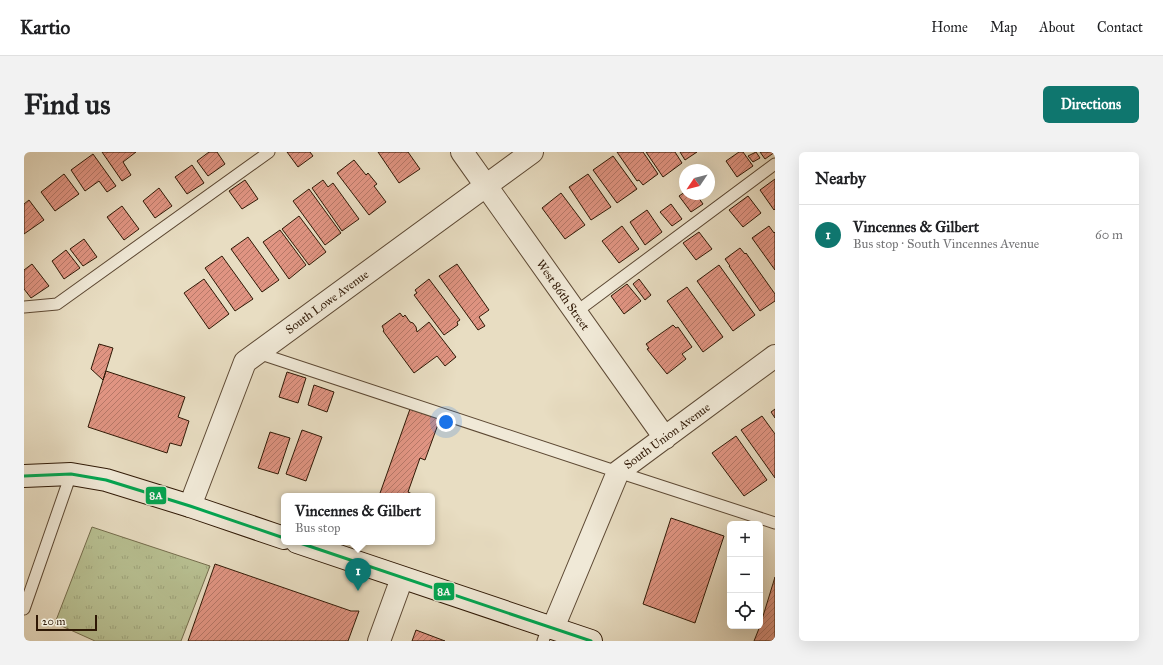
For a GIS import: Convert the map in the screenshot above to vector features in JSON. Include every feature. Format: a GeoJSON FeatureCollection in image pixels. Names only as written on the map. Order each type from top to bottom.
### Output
{"type":"FeatureCollection","features":[{"type":"Feature","properties":{"kind":"street","name":"West 86th Street"},"geometry":{"type":"LineString","coordinates":[[462,152],[665,438]]}},
{"type":"Feature","properties":{"kind":"street","name":"South Lowe Avenue"},"geometry":{"type":"LineString","coordinates":[[190,506],[245,362],[532,152]]}},
{"type":"Feature","properties":{"kind":"street","name":"South Union Avenue"},"geometry":{"type":"LineString","coordinates":[[548,632],[618,472],[775,356]]}},
{"type":"Feature","properties":{"kind":"street"},"geometry":{"type":"LineString","coordinates":[[24,476],[71,474],[106,480],[190,506],[281,537]]}},
{"type":"Feature","properties":{"kind":"street"},"geometry":{"type":"LineString","coordinates":[[306,545],[402,578],[548,632],[591,641]]}},
{"type":"Feature","properties":{"kind":"street"},"geometry":{"type":"LineString","coordinates":[[379,641],[402,578]]}},
{"type":"Feature","properties":{"kind":"lane"},"geometry":{"type":"LineString","coordinates":[[24,307],[57,304],[269,152]]}},
{"type":"Feature","properties":{"kind":"lane"},"geometry":{"type":"LineString","coordinates":[[576,312],[775,164]]}},
{"type":"Feature","properties":{"kind":"lane"},"geometry":{"type":"LineString","coordinates":[[258,353],[775,523]]}},
{"type":"Feature","properties":{"kind":"lane"},"geometry":{"type":"LineString","coordinates":[[24,609],[71,474]]}},
{"type":"Feature","properties":{"kind":"green space"},"geometry":{"type":"Polygon","coordinates":[[[92,527],[210,566],[181,641],[95,641],[55,623],[92,527]]]}},
{"type":"Feature","properties":{"kind":"building"},"geometry":{"type":"Polygon","coordinates":[[[102,152],[136,152],[123,162],[131,175],[122,181],[102,152]]]}},
{"type":"Feature","properties":{"kind":"building"},"geometry":{"type":"Polygon","coordinates":[[[209,152],[217,152],[225,164],[208,176],[197,161],[209,152]]]}},
{"type":"Feature","properties":{"kind":"building"},"geometry":{"type":"Polygon","coordinates":[[[287,152],[310,152],[313,156],[298,167],[287,152]]]}},
{"type":"Feature","properties":{"kind":"building"},"geometry":{"type":"Polygon","coordinates":[[[378,152],[408,152],[420,169],[399,183],[378,152]]]}},
{"type":"Feature","properties":{"kind":"building"},"geometry":{"type":"Polygon","coordinates":[[[617,152],[643,152],[658,174],[643,185],[639,180],[637,181],[617,152]]]}},
{"type":"Feature","properties":{"kind":"building"},"geometry":{"type":"Polygon","coordinates":[[[646,152],[675,152],[682,163],[663,177],[646,152]]]}},
{"type":"Feature","properties":{"kind":"building"},"geometry":{"type":"Polygon","coordinates":[[[680,152],[697,152],[685,160],[680,152]]]}},
{"type":"Feature","properties":{"kind":"building"},"geometry":{"type":"Polygon","coordinates":[[[739,152],[743,152],[753,166],[737,177],[726,161],[739,152]]]}},
{"type":"Feature","properties":{"kind":"building"},"geometry":{"type":"Polygon","coordinates":[[[756,152],[760,158],[753,162],[748,156],[756,152]]]}},
{"type":"Feature","properties":{"kind":"building"},"geometry":{"type":"Polygon","coordinates":[[[760,152],[775,152],[765,159],[760,152]]]}},
{"type":"Feature","properties":{"kind":"building"},"geometry":{"type":"Polygon","coordinates":[[[93,154],[116,186],[107,192],[99,181],[85,191],[71,170],[93,154]]]}},
{"type":"Feature","properties":{"kind":"building"},"geometry":{"type":"Polygon","coordinates":[[[613,156],[637,189],[617,203],[593,170],[613,156]]]}},
{"type":"Feature","properties":{"kind":"building"},"geometry":{"type":"Polygon","coordinates":[[[354,160],[366,175],[368,173],[377,184],[374,186],[386,202],[369,215],[337,173],[354,160]]]}},
{"type":"Feature","properties":{"kind":"building"},"geometry":{"type":"Polygon","coordinates":[[[192,165],[204,183],[187,194],[175,177],[192,165]]]}},
{"type":"Feature","properties":{"kind":"building"},"geometry":{"type":"Polygon","coordinates":[[[64,174],[79,194],[55,211],[41,192],[64,174]]]}},
{"type":"Feature","properties":{"kind":"building"},"geometry":{"type":"Polygon","coordinates":[[[588,174],[611,207],[591,220],[569,187],[588,174]]]}},
{"type":"Feature","properties":{"kind":"building"},"geometry":{"type":"Polygon","coordinates":[[[775,179],[775,209],[774,210],[760,190],[775,179]]]}},
{"type":"Feature","properties":{"kind":"building"},"geometry":{"type":"Polygon","coordinates":[[[245,180],[258,199],[242,209],[229,191],[245,180]]]}},
{"type":"Feature","properties":{"kind":"building"},"geometry":{"type":"Polygon","coordinates":[[[323,180],[328,187],[333,183],[359,219],[342,231],[312,188],[323,180]]]}},
{"type":"Feature","properties":{"kind":"building"},"geometry":{"type":"Polygon","coordinates":[[[159,188],[172,206],[155,218],[143,201],[159,188]]]}},
{"type":"Feature","properties":{"kind":"building"},"geometry":{"type":"Polygon","coordinates":[[[309,189],[341,233],[325,245],[293,201],[309,189]]]}},
{"type":"Feature","properties":{"kind":"building"},"geometry":{"type":"Polygon","coordinates":[[[561,193],[585,225],[565,239],[542,208],[561,193]]]}},
{"type":"Feature","properties":{"kind":"building"},"geometry":{"type":"Polygon","coordinates":[[[748,196],[761,213],[743,227],[729,210],[748,196]]]}},
{"type":"Feature","properties":{"kind":"building"},"geometry":{"type":"Polygon","coordinates":[[[29,200],[44,220],[24,234],[24,204],[29,200]]]}},
{"type":"Feature","properties":{"kind":"building"},"geometry":{"type":"Polygon","coordinates":[[[682,200],[700,200],[703,204],[691,212],[682,200]]]}},
{"type":"Feature","properties":{"kind":"building"},"geometry":{"type":"Polygon","coordinates":[[[671,204],[682,219],[672,226],[660,212],[671,204]]]}},
{"type":"Feature","properties":{"kind":"building"},"geometry":{"type":"Polygon","coordinates":[[[122,206],[139,229],[124,240],[107,217],[122,206]]]}},
{"type":"Feature","properties":{"kind":"building"},"geometry":{"type":"Polygon","coordinates":[[[647,210],[662,232],[645,245],[630,222],[647,210]]]}},
{"type":"Feature","properties":{"kind":"building"},"geometry":{"type":"Polygon","coordinates":[[[299,216],[326,252],[309,265],[282,229],[299,216]]]}},
{"type":"Feature","properties":{"kind":"building"},"geometry":{"type":"Polygon","coordinates":[[[622,226],[639,249],[619,263],[602,241],[622,226]]]}},
{"type":"Feature","properties":{"kind":"building"},"geometry":{"type":"Polygon","coordinates":[[[769,226],[774,233],[775,232],[775,270],[752,238],[769,226]]]}},
{"type":"Feature","properties":{"kind":"building"},"geometry":{"type":"Polygon","coordinates":[[[280,230],[306,265],[289,279],[263,242],[280,230]]]}},
{"type":"Feature","properties":{"kind":"building"},"geometry":{"type":"Polygon","coordinates":[[[699,232],[712,249],[696,260],[683,243],[699,232]]]}},
{"type":"Feature","properties":{"kind":"building"},"geometry":{"type":"Polygon","coordinates":[[[248,237],[279,280],[262,292],[231,249],[248,237]]]}},
{"type":"Feature","properties":{"kind":"building"},"geometry":{"type":"Polygon","coordinates":[[[84,239],[97,257],[83,266],[70,249],[84,239]]]}},
{"type":"Feature","properties":{"kind":"building"},"geometry":{"type":"Polygon","coordinates":[[[740,248],[745,254],[746,253],[775,294],[775,301],[760,311],[725,259],[740,248]]]}},
{"type":"Feature","properties":{"kind":"building"},"geometry":{"type":"Polygon","coordinates":[[[66,250],[80,268],[64,279],[52,261],[66,250]]]}},
{"type":"Feature","properties":{"kind":"building"},"geometry":{"type":"Polygon","coordinates":[[[222,256],[253,299],[235,311],[205,268],[222,256]]]}},
{"type":"Feature","properties":{"kind":"building"},"geometry":{"type":"Polygon","coordinates":[[[32,264],[49,286],[31,298],[24,289],[24,270],[32,264]]]}},
{"type":"Feature","properties":{"kind":"building"},"geometry":{"type":"Polygon","coordinates":[[[457,264],[489,310],[479,317],[485,326],[478,330],[439,276],[457,264]]]}},
{"type":"Feature","properties":{"kind":"building"},"geometry":{"type":"Polygon","coordinates":[[[719,265],[755,315],[733,331],[697,281],[719,265]]]}},
{"type":"Feature","properties":{"kind":"building"},"geometry":{"type":"Polygon","coordinates":[[[204,279],[229,314],[209,329],[184,293],[204,279]]]}},
{"type":"Feature","properties":{"kind":"building"},"geometry":{"type":"Polygon","coordinates":[[[429,279],[460,320],[457,322],[458,325],[444,335],[414,295],[417,293],[415,290],[429,279]]]}},
{"type":"Feature","properties":{"kind":"building"},"geometry":{"type":"Polygon","coordinates":[[[639,279],[651,295],[645,300],[633,284],[639,279]]]}},
{"type":"Feature","properties":{"kind":"building"},"geometry":{"type":"Polygon","coordinates":[[[627,284],[641,301],[624,314],[611,296],[627,284]]]}},
{"type":"Feature","properties":{"kind":"building"},"geometry":{"type":"Polygon","coordinates":[[[687,287],[723,337],[703,352],[667,301],[687,287]]]}},
{"type":"Feature","properties":{"kind":"building"},"geometry":{"type":"Polygon","coordinates":[[[400,313],[403,317],[405,315],[410,322],[413,323],[417,332],[429,322],[456,357],[445,366],[437,356],[414,373],[383,331],[382,326],[400,313]]]}},
{"type":"Feature","properties":{"kind":"building"},"geometry":{"type":"Polygon","coordinates":[[[673,325],[676,328],[678,327],[692,347],[682,354],[686,359],[667,374],[647,349],[649,348],[646,344],[673,325]]]}},
{"type":"Feature","properties":{"kind":"building"},"geometry":{"type":"Polygon","coordinates":[[[99,344],[113,348],[103,380],[91,369],[99,344]]]}},
{"type":"Feature","properties":{"kind":"building"},"geometry":{"type":"Polygon","coordinates":[[[106,371],[185,397],[178,417],[189,421],[181,446],[170,443],[167,453],[88,427],[106,371]]]}},
{"type":"Feature","properties":{"kind":"building"},"geometry":{"type":"Polygon","coordinates":[[[287,372],[306,378],[298,403],[279,397],[287,372]]]}},
{"type":"Feature","properties":{"kind":"building"},"geometry":{"type":"Polygon","coordinates":[[[314,385],[334,392],[327,412],[308,405],[314,385]]]}},
{"type":"Feature","properties":{"kind":"building"},"geometry":{"type":"Polygon","coordinates":[[[410,409],[440,419],[425,460],[420,458],[408,492],[410,493],[380,493],[410,409]]]}},
{"type":"Feature","properties":{"kind":"building"},"geometry":{"type":"Polygon","coordinates":[[[775,409],[775,418],[771,412],[775,409]]]}},
{"type":"Feature","properties":{"kind":"building"},"geometry":{"type":"Polygon","coordinates":[[[762,416],[775,434],[775,478],[741,430],[762,416]]]}},
{"type":"Feature","properties":{"kind":"building"},"geometry":{"type":"Polygon","coordinates":[[[302,430],[322,437],[306,481],[286,474],[302,430]]]}},
{"type":"Feature","properties":{"kind":"building"},"geometry":{"type":"Polygon","coordinates":[[[270,432],[290,438],[278,474],[258,468],[270,432]]]}},
{"type":"Feature","properties":{"kind":"building"},"geometry":{"type":"Polygon","coordinates":[[[736,436],[767,480],[744,496],[712,453],[736,436]]]}},
{"type":"Feature","properties":{"kind":"building"},"geometry":{"type":"Polygon","coordinates":[[[671,518],[724,536],[695,623],[643,604],[671,518]]]}},
{"type":"Feature","properties":{"kind":"building"},"geometry":{"type":"Polygon","coordinates":[[[215,564],[351,611],[359,611],[348,641],[188,641],[215,564]]]}},
{"type":"Feature","properties":{"kind":"building"},"geometry":{"type":"Polygon","coordinates":[[[775,577],[775,641],[754,641],[759,629],[763,629],[763,616],[775,577]]]}},
{"type":"Feature","properties":{"kind":"building"},"geometry":{"type":"Polygon","coordinates":[[[416,630],[445,641],[412,641],[416,630]]]}},
{"type":"Feature","properties":{"kind":"transit line","name":"8A"},"geometry":{"type":"LineString","coordinates":[[24,476],[71,474],[106,480],[190,506],[281,537]]}},
{"type":"Feature","properties":{"kind":"transit line","name":"8A"},"geometry":{"type":"LineString","coordinates":[[306,545],[591,641]]}},
{"type":"Feature","properties":{"kind":"place","name":"Vincennes & Gilbert"},"geometry":{"type":"Point","coordinates":[358,591]}}]}
